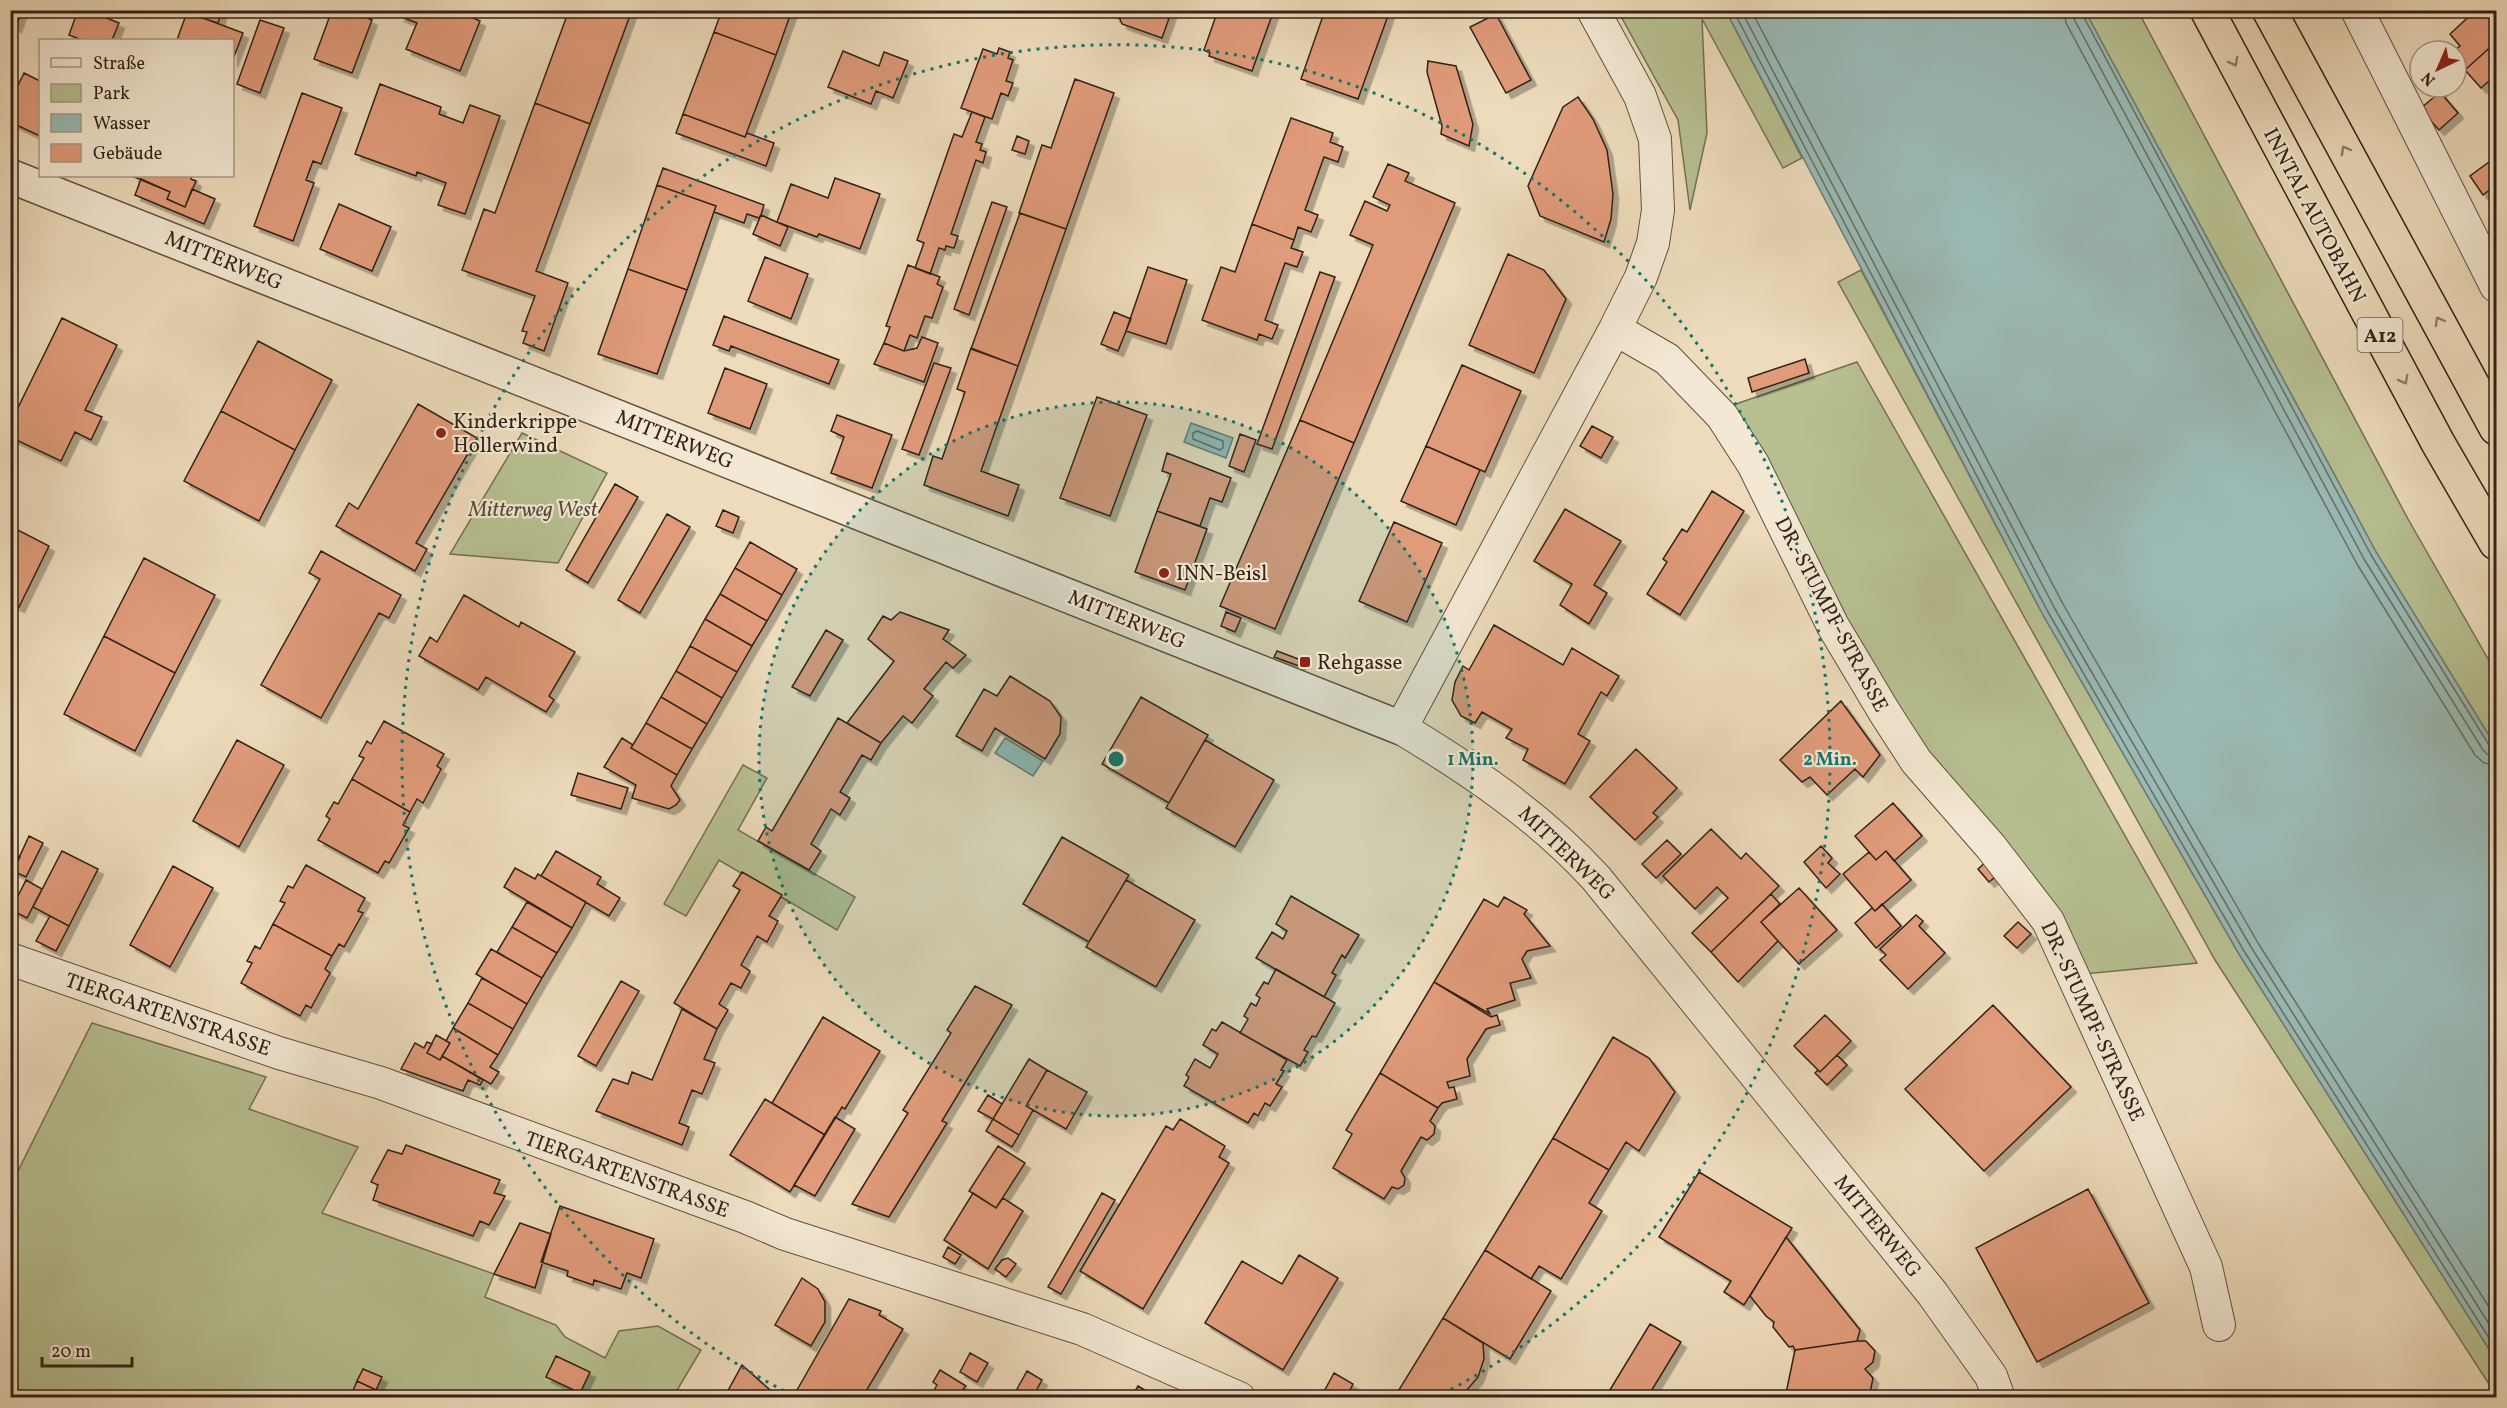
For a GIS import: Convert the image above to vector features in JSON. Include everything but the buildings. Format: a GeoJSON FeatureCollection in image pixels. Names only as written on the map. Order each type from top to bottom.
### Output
{"type":"FeatureCollection","features":[{"type":"Feature","properties":{"kind":"highway","name":"INNTAL AUTOBAHN"},"geometry":{"type":"LineString","coordinates":[[2207,10],[2438,443],[2496,543]]}},
{"type":"Feature","properties":{"kind":"highway","name":"A12"},"geometry":{"type":"LineString","coordinates":[[2269,10],[2496,428]]}},
{"type":"Feature","properties":{"kind":"street"},"geometry":{"type":"LineString","coordinates":[[1401,728],[1615,329],[1641,277],[1653,243],[1658,210],[1655,139],[1640,96],[1593,10]]}},
{"type":"Feature","properties":{"kind":"street"},"geometry":{"type":"LineString","coordinates":[[2357,10],[2496,286]]}},
{"type":"Feature","properties":{"kind":"street","name":"MITTERWEG"},"geometry":{"type":"LineString","coordinates":[[10,176],[1401,728],[1447,756],[1516,804],[1558,839],[1596,878],[1932,1293],[1992,1376],[1999,1398]]}},
{"type":"Feature","properties":{"kind":"street","name":"DR.-STUMPF-STRASSE"},"geometry":{"type":"LineString","coordinates":[[1615,329],[1667,359],[1722,416],[1743,446],[1833,626],[1874,696],[1916,761],[1991,847],[2048,921],[2206,1267],[2218,1325]]}},
{"type":"Feature","properties":{"kind":"street","name":"TIERGARTENSTRASSE"},"geometry":{"type":"LineString","coordinates":[[10,959],[279,1053],[381,1083],[745,1217],[785,1234],[1082,1329],[1239,1398]]}},
{"type":"Feature","properties":{"kind":"green space"},"geometry":{"type":"Polygon","coordinates":[[[1618,11],[1726,11],[1802,158],[1783,168],[1702,19],[1707,133],[1690,210],[1678,120],[1618,11]]]}},
{"type":"Feature","properties":{"kind":"green space"},"geometry":{"type":"Polygon","coordinates":[[[2085,11],[2138,11],[2408,519],[2496,673],[2496,747],[2376,552],[2085,11]]]}},
{"type":"Feature","properties":{"kind":"green space"},"geometry":{"type":"Polygon","coordinates":[[[1861,270],[2043,615],[2239,954],[2496,1360],[2496,1395],[2215,960],[1838,282],[1861,270]]]}},
{"type":"Feature","properties":{"kind":"green space"},"geometry":{"type":"Polygon","coordinates":[[[1857,362],[2197,963],[2084,974],[1893,707],[1733,405],[1857,362]]]}},
{"type":"Feature","properties":{"kind":"green space","name":"Mitterweg West"},"geometry":{"type":"Polygon","coordinates":[[[522,433],[607,473],[558,563],[450,554],[522,433]]]}},
{"type":"Feature","properties":{"kind":"green space"},"geometry":{"type":"Polygon","coordinates":[[[743,765],[767,778],[738,830],[855,897],[837,930],[719,860],[686,916],[664,904],[743,765]]]}},
{"type":"Feature","properties":{"kind":"green space"},"geometry":{"type":"Polygon","coordinates":[[[92,1023],[266,1077],[249,1109],[358,1147],[322,1213],[494,1274],[485,1297],[556,1325],[565,1337],[605,1358],[619,1331],[658,1326],[701,1350],[673,1397],[11,1397],[10,1187],[92,1023]]]}},
{"type":"Feature","properties":{"kind":"water"},"geometry":{"type":"Polygon","coordinates":[[[1726,11],[2085,11],[2376,552],[2496,747],[2496,1360],[2239,954],[2043,615],[1726,11]]]}},
{"type":"Feature","properties":{"kind":"water"},"geometry":{"type":"Polygon","coordinates":[[[1191,423],[1233,438],[1226,458],[1184,442],[1191,423]]]}},
{"type":"Feature","properties":{"kind":"water"},"geometry":{"type":"Polygon","coordinates":[[[1005,738],[1043,761],[1033,776],[995,753],[1005,738]]]}},
{"type":"Feature","properties":{"kind":"place","name":"Kinderkrippe Hollerwind"},"geometry":{"type":"Point","coordinates":[441,433]}},
{"type":"Feature","properties":{"kind":"place","name":"INN-Beisl"},"geometry":{"type":"Point","coordinates":[1164,573]}},
{"type":"Feature","properties":{"kind":"place","name":"Rehgasse"},"geometry":{"type":"Point","coordinates":[1305,662]}}]}
